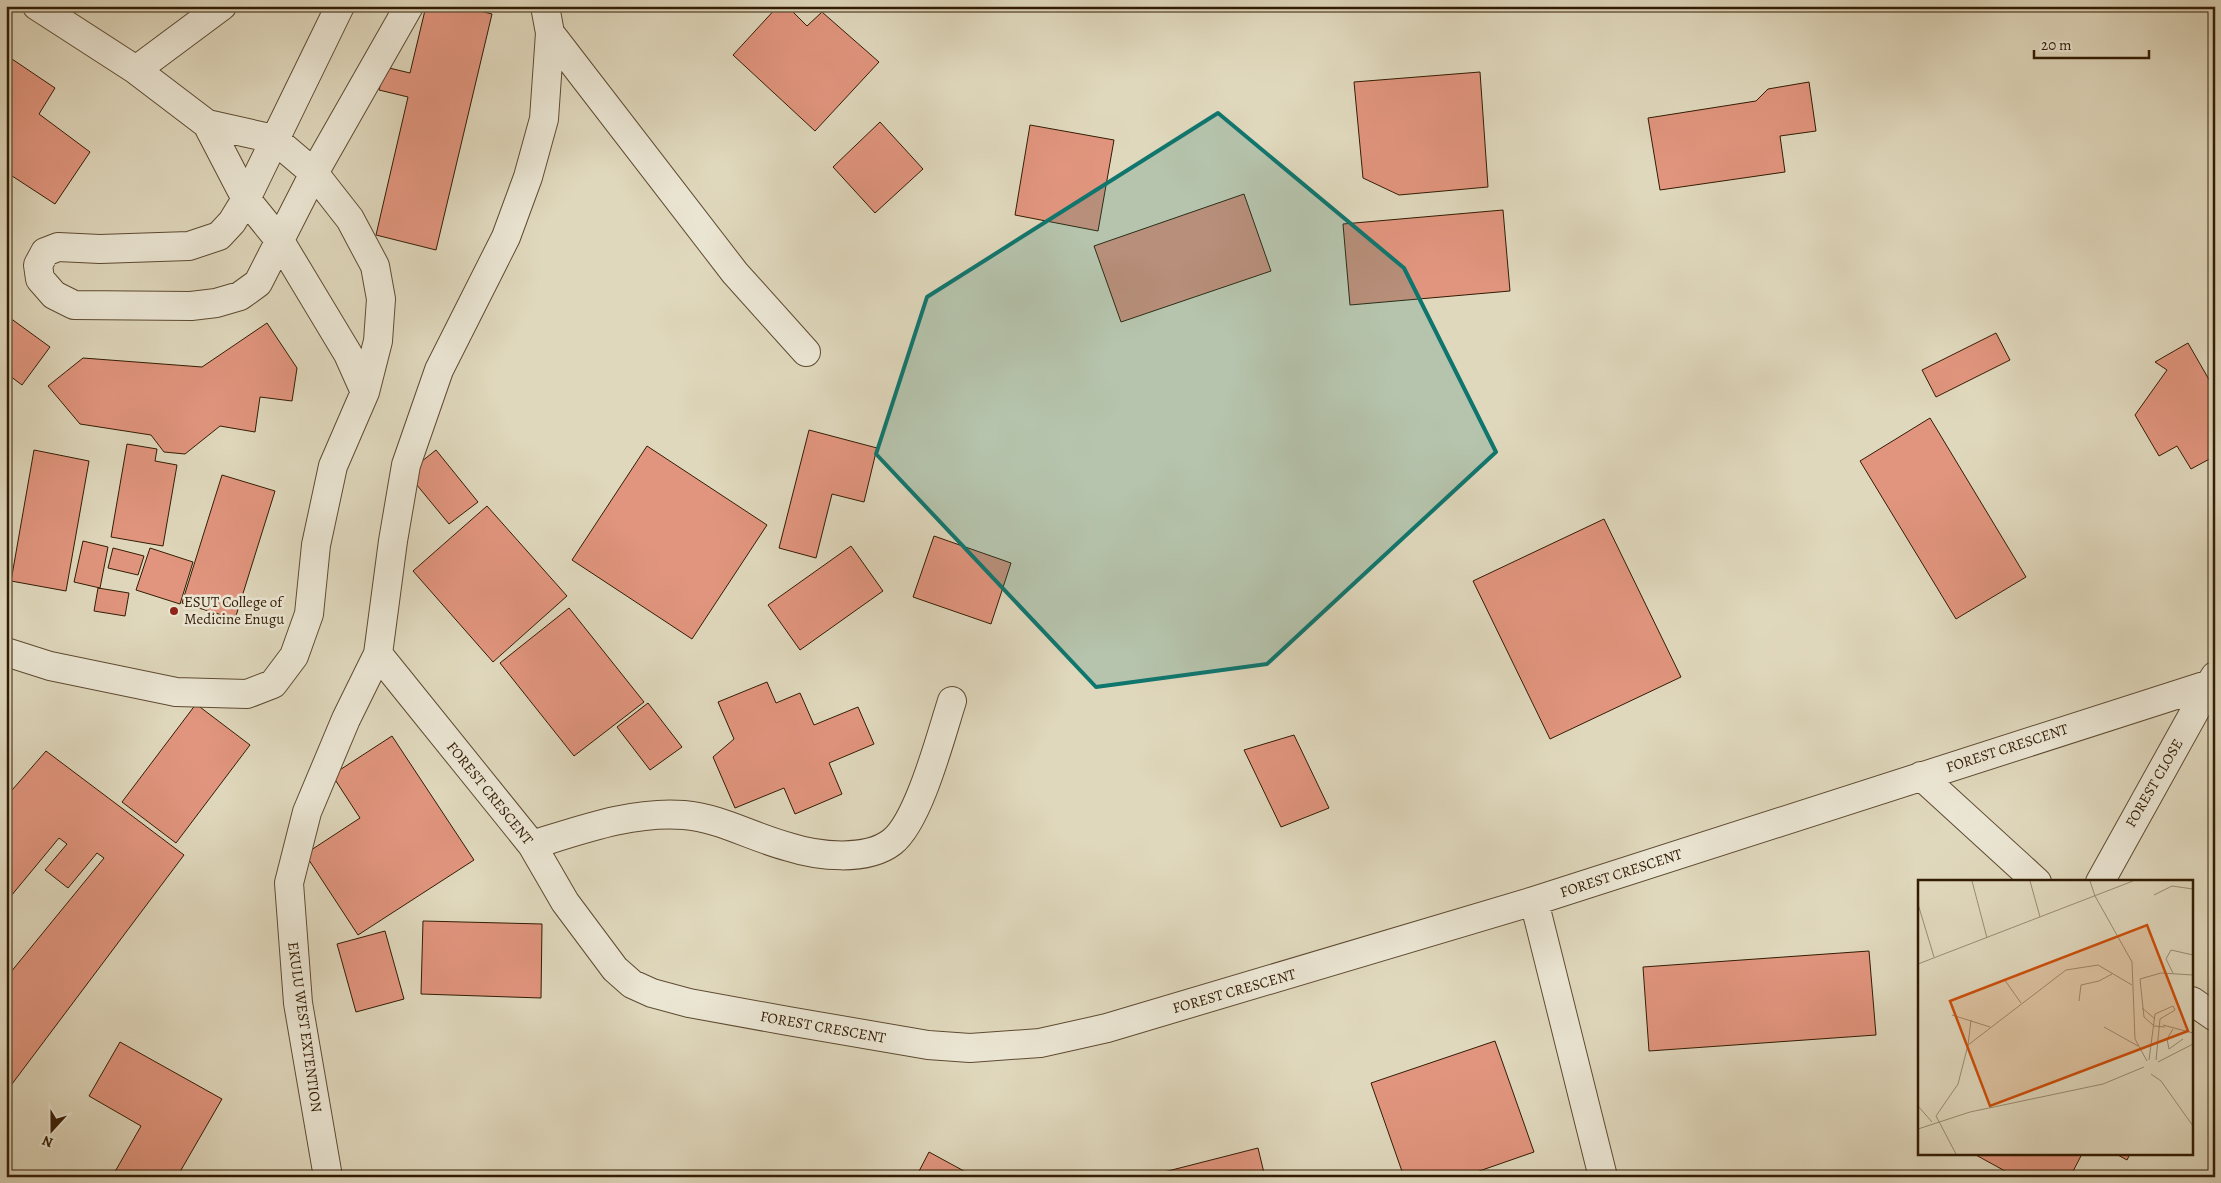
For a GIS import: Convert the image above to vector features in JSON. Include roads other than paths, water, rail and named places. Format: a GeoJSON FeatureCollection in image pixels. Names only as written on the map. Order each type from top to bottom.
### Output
{"type":"FeatureCollection","features":[{"type":"Feature","properties":{"kind":"street"},"geometry":{"type":"LineString","coordinates":[[37,6],[136,70],[206,124],[246,199],[280,241],[348,354],[365,392]]}},
{"type":"Feature","properties":{"kind":"street"},"geometry":{"type":"LineString","coordinates":[[136,70],[222,6]]}},
{"type":"Feature","properties":{"kind":"street"},"geometry":{"type":"LineString","coordinates":[[340,6],[246,199],[232,222],[219,236],[189,246],[134,249],[58,247],[45,252],[38,265],[40,279],[54,296],[74,305],[191,306],[216,303],[240,296],[258,283],[314,173],[409,6]]}},
{"type":"Feature","properties":{"kind":"street"},"geometry":{"type":"LineString","coordinates":[[545,6],[550,33],[735,273],[806,352]]}},
{"type":"Feature","properties":{"kind":"street","name":"EKULU WEST EXTENTION"},"geometry":{"type":"LineString","coordinates":[[328,1177],[298,1003],[289,883],[307,812],[346,718],[378,654],[393,541],[406,465],[439,370],[506,238],[528,177],[544,119],[550,33]]}},
{"type":"Feature","properties":{"kind":"street"},"geometry":{"type":"LineString","coordinates":[[6,652],[50,666],[176,692],[247,694],[273,684],[294,656],[309,614],[316,544],[333,466],[365,392],[378,340],[381,300],[375,266],[350,219],[314,173],[274,139],[206,124]]}},
{"type":"Feature","properties":{"kind":"street","name":"FOREST CRESCENT"},"geometry":{"type":"LineString","coordinates":[[378,654],[532,845],[565,902],[615,969],[632,984],[689,1003],[788,1022],[928,1044],[970,1048],[1040,1043],[1107,1028],[1534,901],[2212,680]]}},
{"type":"Feature","properties":{"kind":"street","name":"FOREST CLOSE"},"geometry":{"type":"LineString","coordinates":[[2101,880],[2212,680]]}},
{"type":"Feature","properties":{"kind":"street"},"geometry":{"type":"LineString","coordinates":[[532,845],[587,828],[648,815],[684,815],[708,819],[799,850],[836,857],[873,851],[891,843],[903,830],[925,784],[952,700]]}},
{"type":"Feature","properties":{"kind":"street"},"geometry":{"type":"LineString","coordinates":[[1921,776],[2035,880]]}},
{"type":"Feature","properties":{"kind":"street"},"geometry":{"type":"LineString","coordinates":[[1534,901],[1603,1177]]}},
{"type":"Feature","properties":{"kind":"street"},"geometry":{"type":"LineString","coordinates":[[2194,1002],[2215,1017]]}},
{"type":"Feature","properties":{"kind":"place","name":"ESUT College of Medicine Enugu"},"geometry":{"type":"Point","coordinates":[174,611]}}]}
